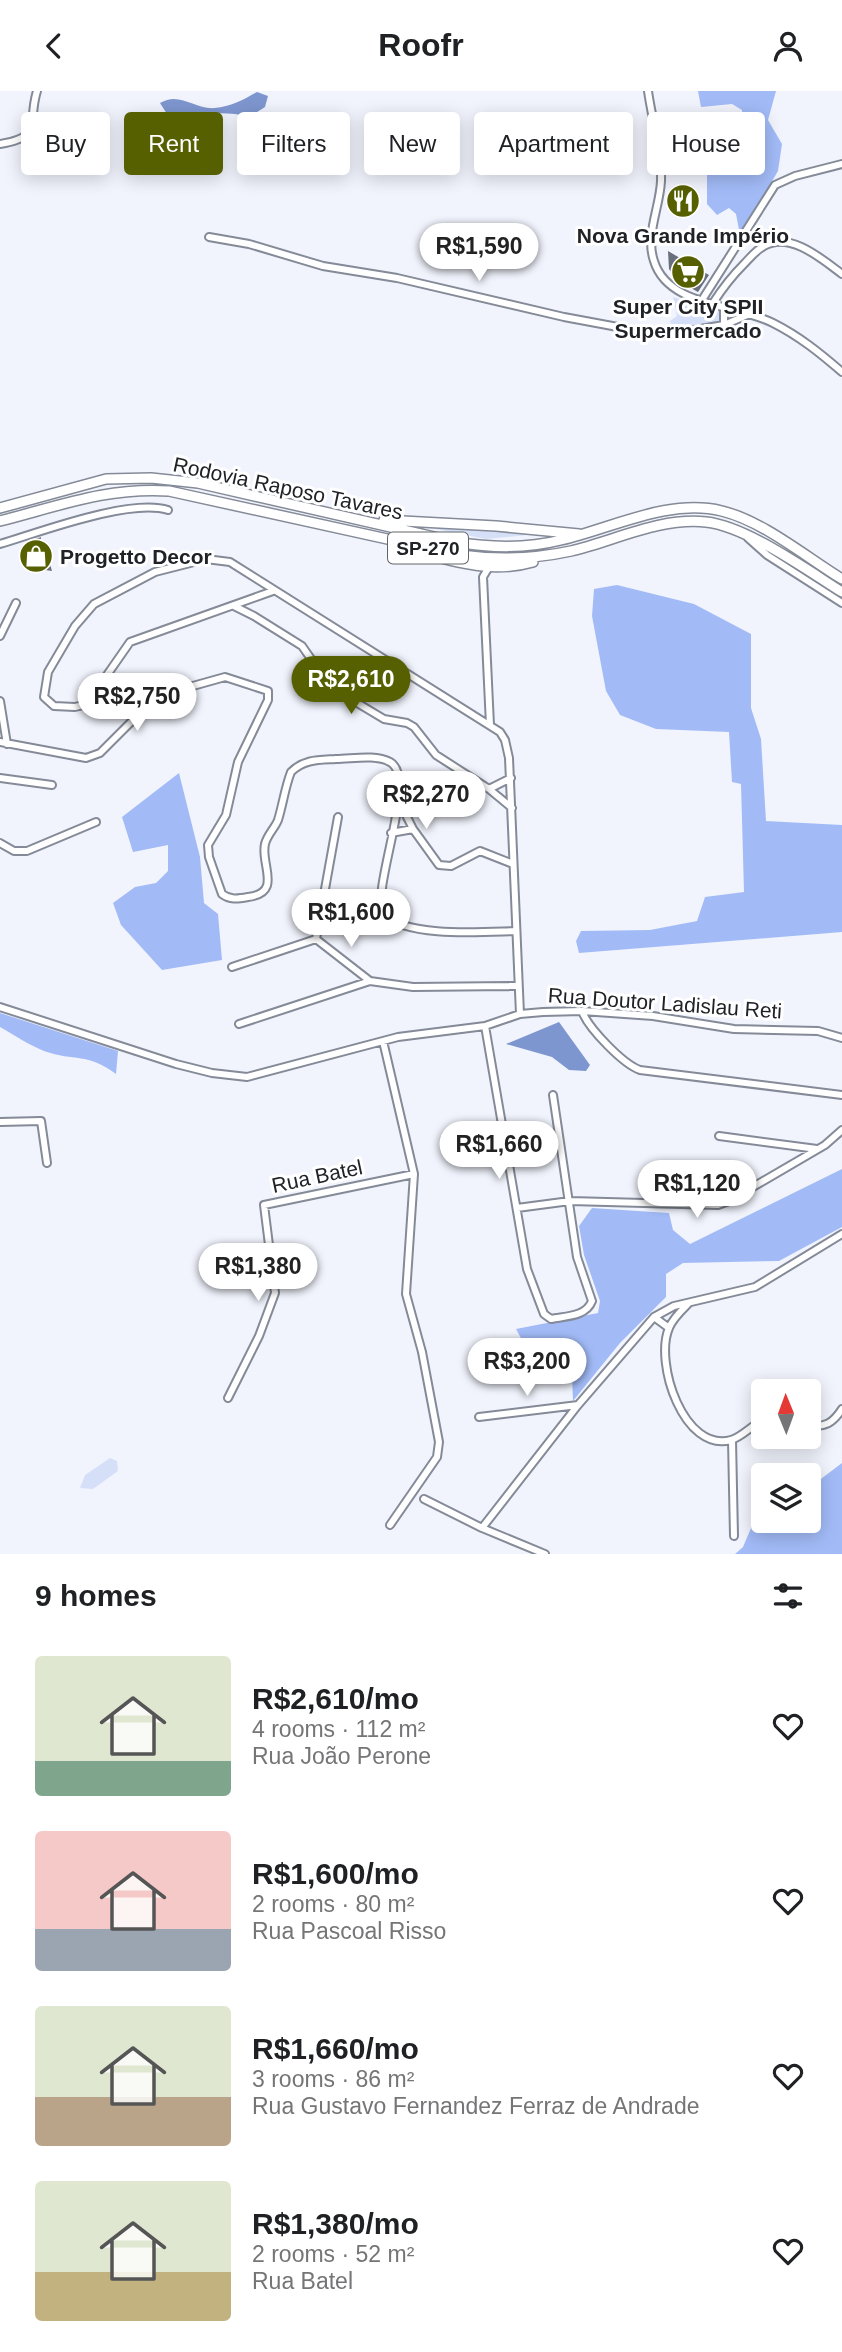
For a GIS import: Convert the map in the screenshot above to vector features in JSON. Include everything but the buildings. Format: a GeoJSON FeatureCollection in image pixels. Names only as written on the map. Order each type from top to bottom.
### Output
{"type":"FeatureCollection","features":[{"type":"Feature","properties":{"kind":"highway","name":"Rodovia Raposo Tavares"},"geometry":{"type":"LineString","coordinates":[[0,508],[106,479],[151,478],[198,483],[456,542],[499,548],[540,545],[665,511],[708,508],[742,518],[842,579]]}},
{"type":"Feature","properties":{"kind":"highway","name":"Rodovia Raposo Tavares"},"geometry":{"type":"LineString","coordinates":[[1,522],[99,494],[145,489],[202,497],[484,558],[524,558],[570,551],[654,527],[689,521],[707,522],[744,534],[842,593]]}},
{"type":"Feature","properties":{"kind":"highway"},"geometry":{"type":"LineString","coordinates":[[354,518],[582,534]]}},
{"type":"Feature","properties":{"kind":"highway"},"geometry":{"type":"LineString","coordinates":[[382,538],[427,554],[489,567],[515,566],[570,551]]}},
{"type":"Feature","properties":{"kind":"street"},"geometry":{"type":"LineString","coordinates":[[0,144],[15,142],[28,135],[33,128],[37,91]]}},
{"type":"Feature","properties":{"kind":"street"},"geometry":{"type":"LineString","coordinates":[[648,91],[661,180],[653,225],[653,261],[664,279],[674,288],[702,300],[752,313],[807,343],[842,372]]}},
{"type":"Feature","properties":{"kind":"street"},"geometry":{"type":"LineString","coordinates":[[702,300],[775,185],[795,176],[842,164]]}},
{"type":"Feature","properties":{"kind":"street"},"geometry":{"type":"LineString","coordinates":[[209,237],[249,244],[323,266],[397,278],[564,317],[650,333],[677,334],[724,325],[752,313]]}},
{"type":"Feature","properties":{"kind":"street"},"geometry":{"type":"LineString","coordinates":[[713,303],[740,269],[761,247],[769,243],[789,242],[813,253],[842,274]]}},
{"type":"Feature","properties":{"kind":"street"},"geometry":{"type":"LineString","coordinates":[[724,306],[724,325]]}},
{"type":"Feature","properties":{"kind":"street"},"geometry":{"type":"LineString","coordinates":[[0,544],[121,510],[151,507],[168,510]]}},
{"type":"Feature","properties":{"kind":"street"},"geometry":{"type":"LineString","coordinates":[[744,534],[767,555],[842,603]]}},
{"type":"Feature","properties":{"kind":"street"},"geometry":{"type":"LineString","coordinates":[[516,931],[444,932],[395,922],[386,917],[380,902],[399,801],[399,773],[388,761],[361,758],[304,762],[291,772],[278,820],[266,841],[264,855],[268,877],[265,888],[255,897],[234,899],[222,894],[209,857],[208,845],[226,815],[238,761],[268,695],[264,688],[225,677],[150,698],[95,701],[67,708],[54,706],[48,702],[43,690],[48,672],[75,626],[94,604],[155,572],[206,559],[230,562],[491,725],[505,740],[511,778],[520,1014]]}},
{"type":"Feature","properties":{"kind":"street"},"geometry":{"type":"LineString","coordinates":[[470,564],[483,577]]}},
{"type":"Feature","properties":{"kind":"street"},"geometry":{"type":"LineString","coordinates":[[489,567],[483,577],[491,725]]}},
{"type":"Feature","properties":{"kind":"street"},"geometry":{"type":"LineString","coordinates":[[95,701],[107,675],[130,642],[273,591]]}},
{"type":"Feature","properties":{"kind":"street"},"geometry":{"type":"LineString","coordinates":[[0,636],[16,603]]}},
{"type":"Feature","properties":{"kind":"street"},"geometry":{"type":"LineString","coordinates":[[234,606],[302,646],[325,679],[339,692],[384,719],[414,727],[436,755],[489,789],[512,808]]}},
{"type":"Feature","properties":{"kind":"street"},"geometry":{"type":"LineString","coordinates":[[0,701],[4,743],[86,758],[100,753],[134,719],[150,698]]}},
{"type":"Feature","properties":{"kind":"street"},"geometry":{"type":"LineString","coordinates":[[125,699],[134,719]]}},
{"type":"Feature","properties":{"kind":"street"},"geometry":{"type":"LineString","coordinates":[[0,778],[52,785]]}},
{"type":"Feature","properties":{"kind":"street"},"geometry":{"type":"LineString","coordinates":[[489,789],[511,778]]}},
{"type":"Feature","properties":{"kind":"street"},"geometry":{"type":"LineString","coordinates":[[399,801],[413,829],[439,865],[451,866],[480,852],[513,864]]}},
{"type":"Feature","properties":{"kind":"street"},"geometry":{"type":"LineString","coordinates":[[316,939],[338,817]]}},
{"type":"Feature","properties":{"kind":"street"},"geometry":{"type":"LineString","coordinates":[[0,843],[13,851],[27,851],[96,823]]}},
{"type":"Feature","properties":{"kind":"street"},"geometry":{"type":"LineString","coordinates":[[391,833],[413,829]]}},
{"type":"Feature","properties":{"kind":"street"},"geometry":{"type":"LineString","coordinates":[[232,967],[316,939]]}},
{"type":"Feature","properties":{"kind":"street"},"geometry":{"type":"LineString","coordinates":[[316,939],[370,981]]}},
{"type":"Feature","properties":{"kind":"street"},"geometry":{"type":"LineString","coordinates":[[239,1024],[370,981],[413,987],[517,986]]}},
{"type":"Feature","properties":{"kind":"street","name":"Rua Doutor Ladislau Reti"},"geometry":{"type":"LineString","coordinates":[[0,1007],[176,1064],[233,1076],[257,1076],[383,1041],[485,1026],[520,1014],[582,1011],[653,1016],[734,1029],[818,1031],[842,1038]]}},
{"type":"Feature","properties":{"kind":"street"},"geometry":{"type":"LineString","coordinates":[[582,1011],[589,1025],[616,1052],[640,1070],[842,1095]]}},
{"type":"Feature","properties":{"kind":"street"},"geometry":{"type":"LineString","coordinates":[[485,1026],[527,1269],[547,1317],[583,1313],[592,1301],[577,1257],[553,1095]]}},
{"type":"Feature","properties":{"kind":"street"},"geometry":{"type":"LineString","coordinates":[[383,1041],[414,1174],[406,1294],[422,1352],[439,1442],[437,1457],[390,1525]]}},
{"type":"Feature","properties":{"kind":"street"},"geometry":{"type":"LineString","coordinates":[[0,1122],[39,1120],[42,1124],[47,1163]]}},
{"type":"Feature","properties":{"kind":"street"},"geometry":{"type":"LineString","coordinates":[[517,1208],[570,1201],[711,1207],[729,1201],[817,1149],[842,1130]]}},
{"type":"Feature","properties":{"kind":"street"},"geometry":{"type":"LineString","coordinates":[[719,1136],[817,1149]]}},
{"type":"Feature","properties":{"kind":"street","name":"Rua Batel"},"geometry":{"type":"LineString","coordinates":[[228,1398],[259,1336],[275,1293],[264,1205],[414,1174]]}},
{"type":"Feature","properties":{"kind":"street"},"geometry":{"type":"LineString","coordinates":[[482,1528],[578,1405],[654,1317],[674,1305],[755,1287],[842,1234]]}},
{"type":"Feature","properties":{"kind":"street"},"geometry":{"type":"LineString","coordinates":[[689,1303],[669,1328],[664,1365],[672,1395],[699,1431],[715,1439],[732,1440],[751,1428]]}},
{"type":"Feature","properties":{"kind":"street"},"geometry":{"type":"LineString","coordinates":[[654,1317],[669,1328]]}},
{"type":"Feature","properties":{"kind":"street"},"geometry":{"type":"LineString","coordinates":[[479,1417],[578,1405]]}},
{"type":"Feature","properties":{"kind":"street"},"geometry":{"type":"LineString","coordinates":[[821,1427],[831,1423],[842,1409]]}},
{"type":"Feature","properties":{"kind":"street"},"geometry":{"type":"LineString","coordinates":[[732,1440],[734,1536]]}},
{"type":"Feature","properties":{"kind":"street"},"geometry":{"type":"LineString","coordinates":[[424,1499],[482,1528],[545,1554]]}},
{"type":"Feature","properties":{"kind":"shaded area"},"geometry":{"type":"Polygon","coordinates":[[[698,91],[776,91],[768,120],[782,144],[778,171],[740,235],[736,214],[729,208],[717,215],[707,204],[707,175],[765,175],[765,112],[742,112],[732,104],[701,107],[698,91]]]}},
{"type":"Feature","properties":{"kind":"shaded area"},"geometry":{"type":"Polygon","coordinates":[[[257,92],[268,96],[265,107],[257,112],[237,112],[237,115],[223,114],[223,112],[166,112],[160,103],[174,99],[215,108],[242,100],[257,92]]]}},
{"type":"Feature","properties":{"kind":"shaded area"},"geometry":{"type":"Polygon","coordinates":[[[673,297],[721,310],[723,313],[720,323],[672,330],[670,321],[677,316],[673,297]]]}},
{"type":"Feature","properties":{"kind":"shaded area"},"geometry":{"type":"Polygon","coordinates":[[[420,526],[538,534],[486,539],[420,526]]]}},
{"type":"Feature","properties":{"kind":"shaded area"},"geometry":{"type":"Polygon","coordinates":[[[617,585],[694,604],[751,634],[751,708],[761,739],[766,821],[842,825],[842,932],[579,953],[576,941],[581,931],[650,930],[697,921],[705,897],[744,892],[741,784],[732,782],[729,732],[656,729],[620,715],[606,691],[592,616],[594,589],[617,585]]]}},
{"type":"Feature","properties":{"kind":"shaded area"},"geometry":{"type":"Polygon","coordinates":[[[179,773],[200,857],[204,903],[218,914],[222,960],[162,970],[121,925],[113,903],[135,887],[156,883],[168,871],[168,845],[133,852],[122,817],[179,773]]]}},
{"type":"Feature","properties":{"kind":"shaded area"},"geometry":{"type":"Polygon","coordinates":[[[0,1013],[118,1051],[116,1074],[89,1060],[55,1054],[33,1046],[0,1027],[0,1013]]]}},
{"type":"Feature","properties":{"kind":"shaded area"},"geometry":{"type":"Polygon","coordinates":[[[559,1022],[590,1065],[586,1071],[569,1070],[552,1057],[506,1044],[559,1022]]]}},
{"type":"Feature","properties":{"kind":"shaded area"},"geometry":{"type":"Polygon","coordinates":[[[842,1169],[842,1227],[779,1261],[683,1263],[666,1274],[666,1297],[620,1343],[573,1401],[571,1351],[535,1364],[516,1329],[598,1313],[600,1301],[584,1255],[579,1226],[592,1208],[669,1213],[673,1230],[690,1244],[842,1169]]]}},
{"type":"Feature","properties":{"kind":"shaded area"},"geometry":{"type":"Polygon","coordinates":[[[110,1458],[117,1461],[118,1471],[93,1489],[80,1488],[85,1475],[110,1458]]]}},
{"type":"Feature","properties":{"kind":"shaded area"},"geometry":{"type":"Polygon","coordinates":[[[842,1463],[842,1554],[735,1554],[743,1547],[751,1528],[751,1533],[821,1533],[821,1479],[842,1463]]]}},
{"type":"Feature","properties":{"kind":"place","name":"Nova Grande Império"},"geometry":{"type":"Point","coordinates":[683,201]}},
{"type":"Feature","properties":{"kind":"place","name":"Super City SPII Supermercado"},"geometry":{"type":"Point","coordinates":[688,272]}},
{"type":"Feature","properties":{"kind":"place","name":"Progetto Decor"},"geometry":{"type":"Point","coordinates":[36,556]}}]}
